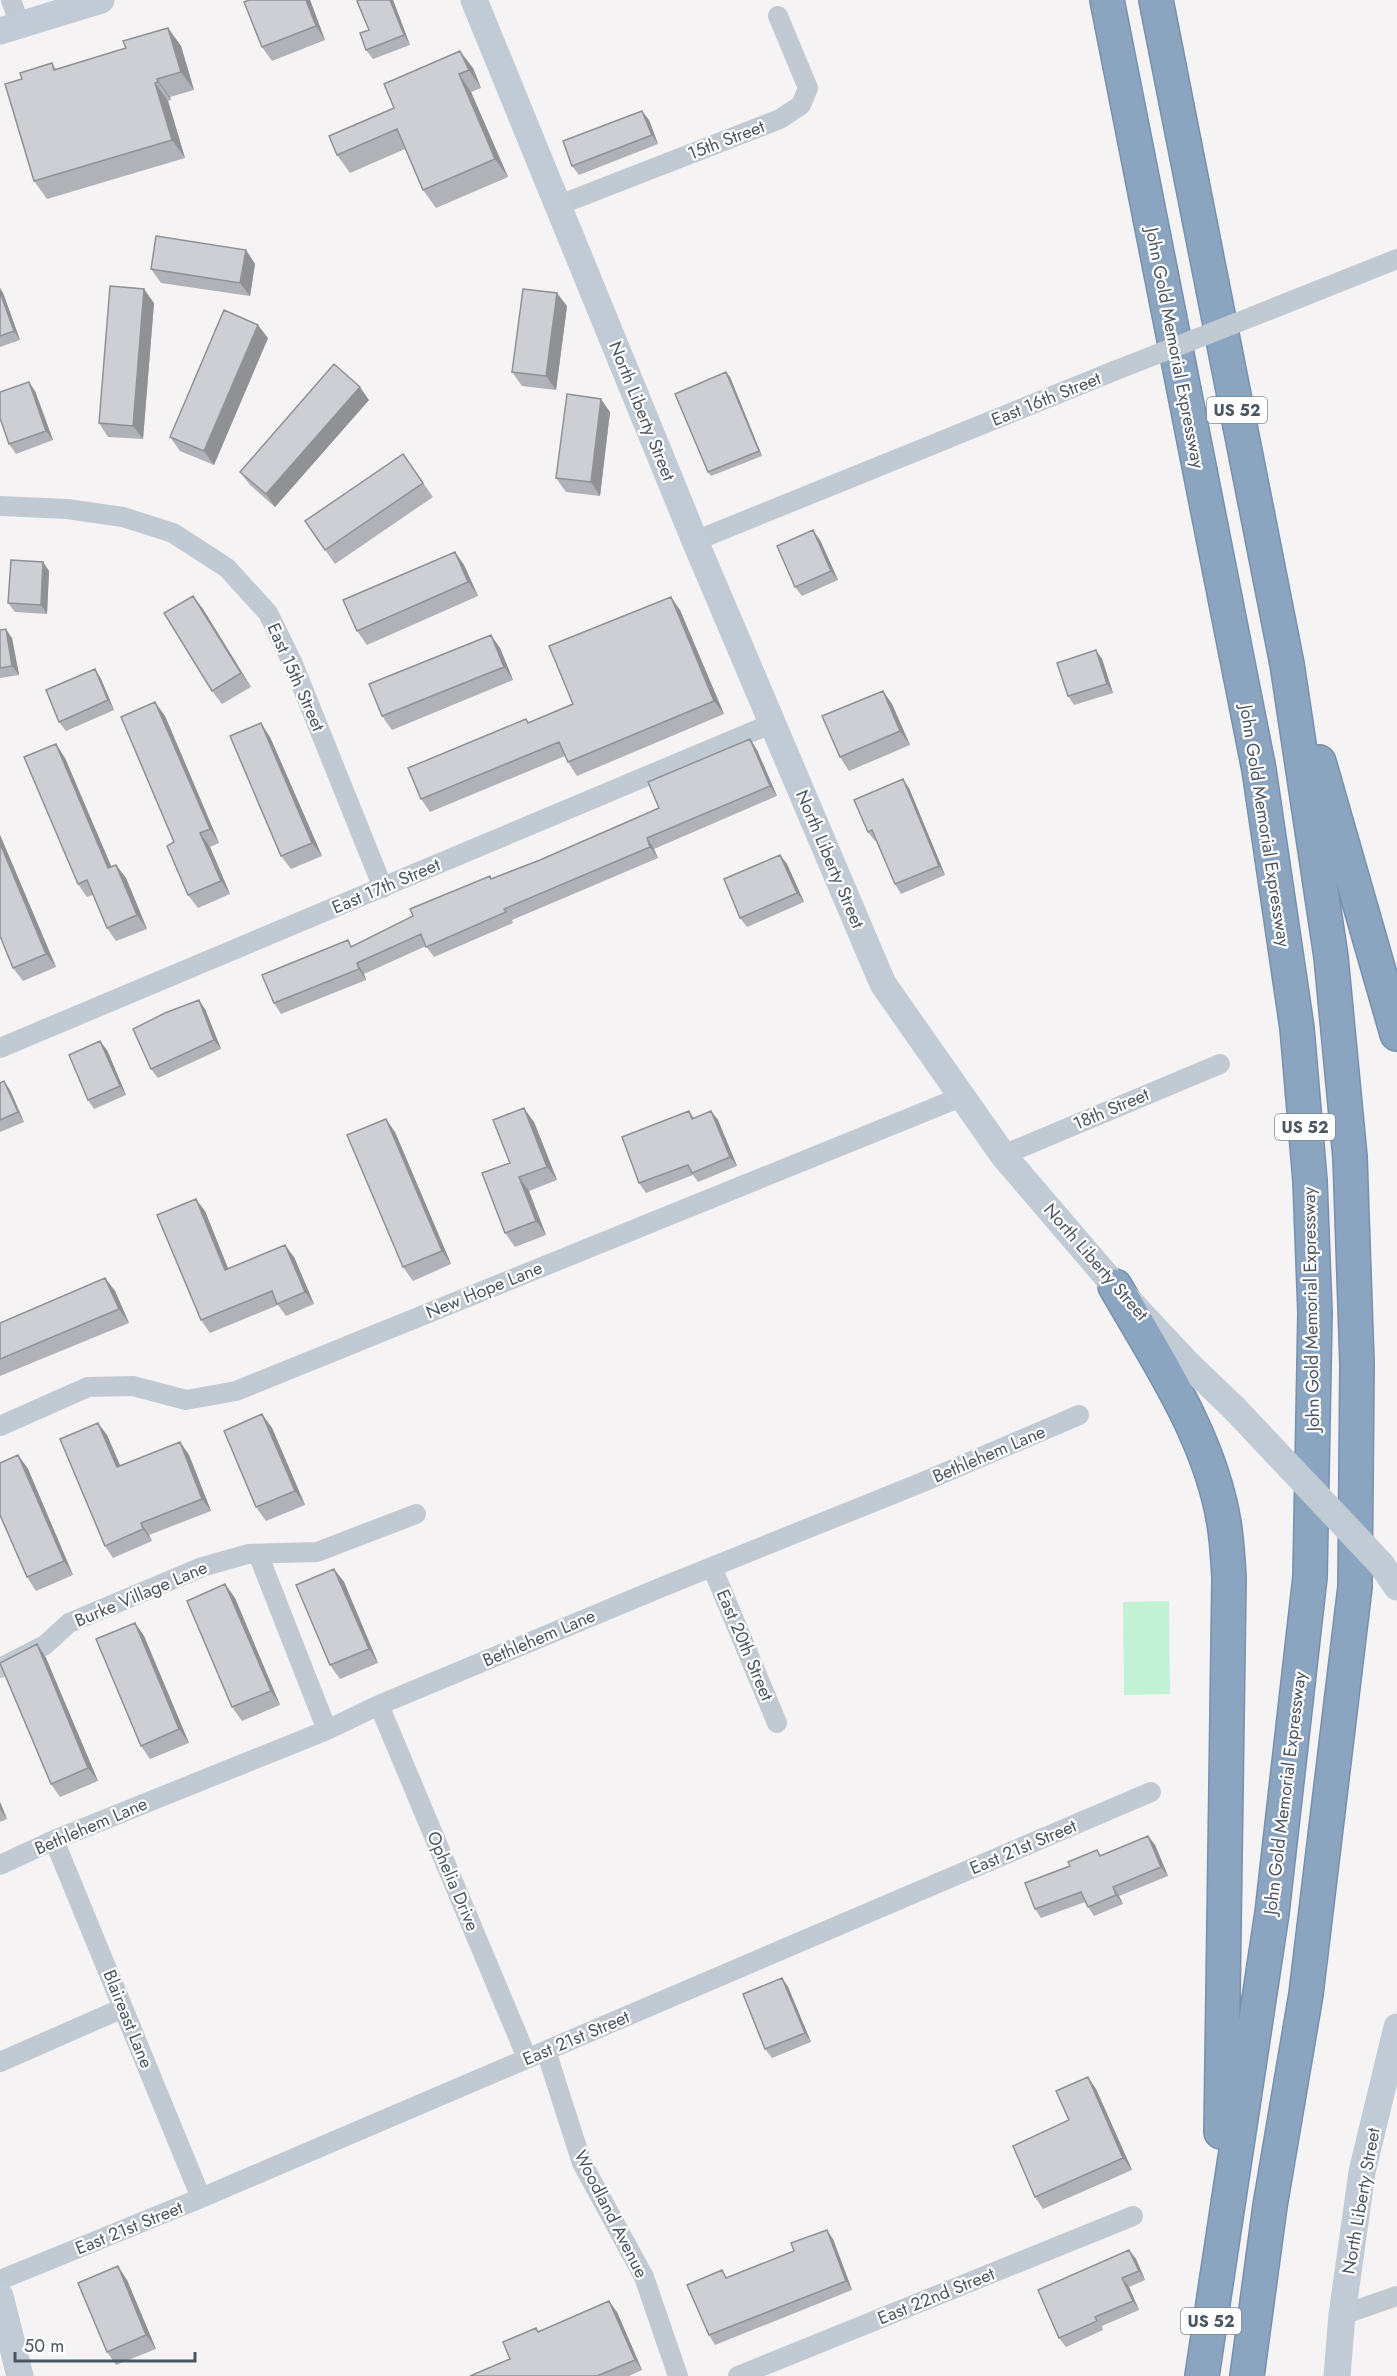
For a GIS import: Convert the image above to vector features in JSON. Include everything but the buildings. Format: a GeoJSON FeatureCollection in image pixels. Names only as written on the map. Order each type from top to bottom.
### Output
{"type":"FeatureCollection","features":[{"type":"Feature","properties":{"kind":"highway","name":"John Gold Memorial Expressway"},"geometry":{"type":"LineString","coordinates":[[1107,0],[1258,770],[1297,1028],[1310,1181],[1315,1313],[1310,1577],[1272,1913],[1202,2376]]}},
{"type":"Feature","properties":{"kind":"highway","name":"US 52"},"geometry":{"type":"LineString","coordinates":[[1156,0],[1287,664],[1331,957],[1350,1157],[1357,1364],[1355,1587],[1306,1994],[1270,2206],[1247,2376]]}},
{"type":"Feature","properties":{"kind":"highway"},"geometry":{"type":"LineString","coordinates":[[1170,0],[1187,156]]}},
{"type":"Feature","properties":{"kind":"highway"},"geometry":{"type":"LineString","coordinates":[[1287,664],[1311,733],[1397,1034]]}},
{"type":"Feature","properties":{"kind":"highway"},"geometry":{"type":"LineString","coordinates":[[1115,1286],[1187,1412],[1210,1470],[1224,1523],[1229,1578],[1219,2266]]}},
{"type":"Feature","properties":{"kind":"main road"},"geometry":{"type":"LineString","coordinates":[[11,19],[101,0]]}},
{"type":"Feature","properties":{"kind":"main road","name":"North Liberty Street"},"geometry":{"type":"LineString","coordinates":[[474,0],[695,541],[883,984],[1003,1155],[1115,1286],[1381,1564],[1397,1587]]}},
{"type":"Feature","properties":{"kind":"main road","name":"North Liberty Street"},"geometry":{"type":"LineString","coordinates":[[1337,2376],[1342,2315],[1362,2172],[1397,2027]]}},
{"type":"Feature","properties":{"kind":"main road"},"geometry":{"type":"LineString","coordinates":[[0,2296],[20,2376]]}},
{"type":"Feature","properties":{"kind":"street","name":"15th Street"},"geometry":{"type":"LineString","coordinates":[[559,205],[780,119],[801,105],[807,88],[778,16]]}},
{"type":"Feature","properties":{"kind":"street","name":"East 16th Street"},"geometry":{"type":"LineString","coordinates":[[695,541],[1397,259]]}},
{"type":"Feature","properties":{"kind":"street","name":"East 15th Street"},"geometry":{"type":"LineString","coordinates":[[0,506],[68,509],[123,517],[173,533],[227,568],[268,613],[293,664],[383,888]]}},
{"type":"Feature","properties":{"kind":"street","name":"East 17th Street"},"geometry":{"type":"LineString","coordinates":[[0,1048],[773,723]]}},
{"type":"Feature","properties":{"kind":"street","name":"18th Street"},"geometry":{"type":"LineString","coordinates":[[1003,1155],[1220,1064]]}},
{"type":"Feature","properties":{"kind":"street","name":"New Hope Lane"},"geometry":{"type":"LineString","coordinates":[[0,1426],[88,1388],[133,1386],[186,1400],[236,1391],[961,1097]]}},
{"type":"Feature","properties":{"kind":"street","name":"Bethlehem Lane"},"geometry":{"type":"LineString","coordinates":[[0,1865],[54,1840],[327,1730],[379,1705],[923,1482],[1079,1415]]}},
{"type":"Feature","properties":{"kind":"street","name":"Burke Village Lane"},"geometry":{"type":"LineString","coordinates":[[0,1668],[45,1645],[69,1623],[202,1567],[248,1554],[317,1552],[416,1514]]}},
{"type":"Feature","properties":{"kind":"street"},"geometry":{"type":"LineString","coordinates":[[258,1554],[327,1730]]}},
{"type":"Feature","properties":{"kind":"street","name":"East 20th Street"},"geometry":{"type":"LineString","coordinates":[[712,1567],[777,1723]]}},
{"type":"Feature","properties":{"kind":"street","name":"Ophelia Drive"},"geometry":{"type":"LineString","coordinates":[[379,1705],[527,2058]]}},
{"type":"Feature","properties":{"kind":"street","name":"East 21st Street"},"geometry":{"type":"LineString","coordinates":[[0,2280],[201,2198],[1151,1792]]}},
{"type":"Feature","properties":{"kind":"street","name":"Blaireast Lane"},"geometry":{"type":"LineString","coordinates":[[54,1840],[201,2198]]}},
{"type":"Feature","properties":{"kind":"street"},"geometry":{"type":"LineString","coordinates":[[0,2062],[123,2008]]}},
{"type":"Feature","properties":{"kind":"street","name":"Woodland Avenue"},"geometry":{"type":"LineString","coordinates":[[546,2051],[582,2163],[644,2277],[678,2376]]}},
{"type":"Feature","properties":{"kind":"street","name":"East 22nd Street"},"geometry":{"type":"LineString","coordinates":[[738,2376],[1133,2216]]}},
{"type":"Feature","properties":{"kind":"street"},"geometry":{"type":"LineString","coordinates":[[1342,2315],[1397,2296]]}},
{"type":"Feature","properties":{"kind":"green space"},"geometry":{"type":"Polygon","coordinates":[[[1169,1601],[1170,1694],[1124,1695],[1123,1602],[1169,1601]]]}}]}
